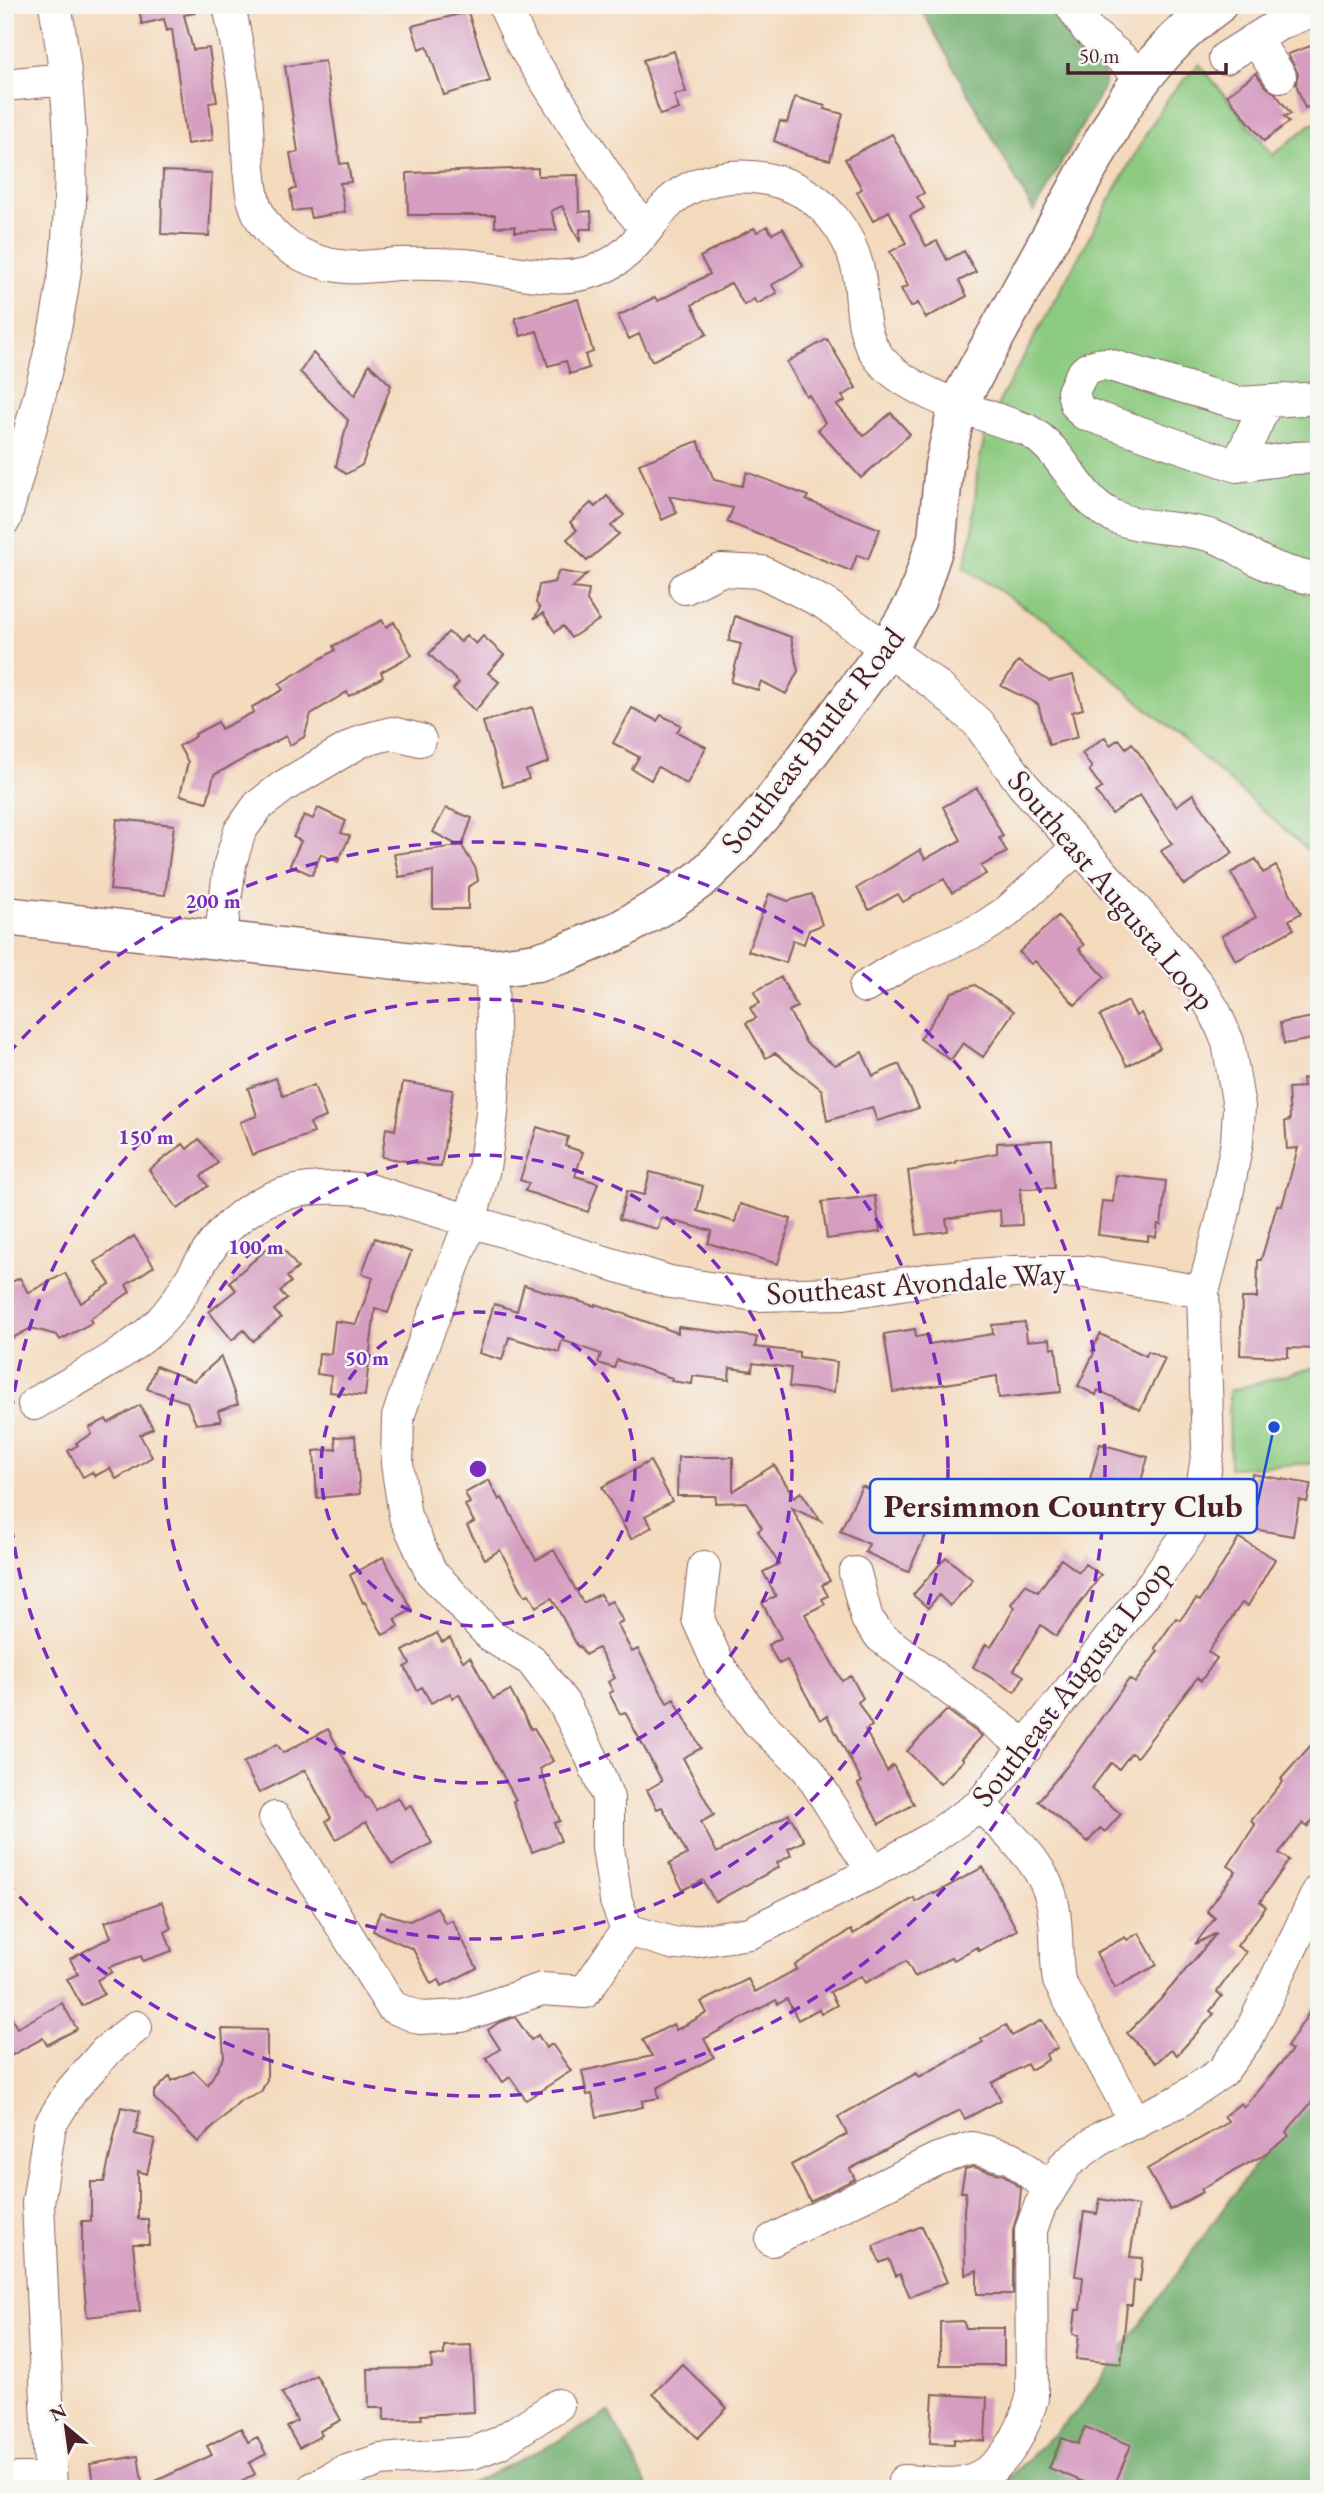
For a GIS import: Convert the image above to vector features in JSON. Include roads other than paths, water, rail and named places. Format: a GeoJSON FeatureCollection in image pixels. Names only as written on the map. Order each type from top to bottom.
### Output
{"type":"FeatureCollection","features":[{"type":"Feature","properties":{"kind":"main road","name":"Southeast Butler Road"},"geometry":{"type":"LineString","coordinates":[[5,915],[459,967],[492,968],[537,962],[588,945],[641,919],[702,878],[771,804],[887,649],[916,601],[937,538],[944,466],[958,404],[1121,109],[1142,76],[1194,22],[1217,5]]}},
{"type":"Feature","properties":{"kind":"street"},"geometry":{"type":"LineString","coordinates":[[5,519],[16,443],[52,339],[65,271],[70,163],[65,79],[55,5]]}},
{"type":"Feature","properties":{"kind":"street"},"geometry":{"type":"LineString","coordinates":[[229,5],[245,98],[253,199],[270,231],[285,246],[300,254],[321,262],[347,267],[412,263],[464,265],[551,277],[572,277],[593,272],[628,251],[667,205],[685,191],[729,176],[754,176],[780,182],[817,201],[847,238],[860,279],[865,326],[876,354],[909,384],[1042,438],[1064,463],[1082,490],[1110,514],[1128,521],[1217,537],[1262,562],[1293,574],[1319,580]]}},
{"type":"Feature","properties":{"kind":"street"},"geometry":{"type":"LineString","coordinates":[[504,5],[522,44],[623,201],[647,229]]}},
{"type":"Feature","properties":{"kind":"street"},"geometry":{"type":"LineString","coordinates":[[1071,5],[1087,29],[1142,76]]}},
{"type":"Feature","properties":{"kind":"street"},"geometry":{"type":"LineString","coordinates":[[1225,58],[1281,23],[1319,8]]}},
{"type":"Feature","properties":{"kind":"street"},"geometry":{"type":"LineString","coordinates":[[1255,39],[1280,76]]}},
{"type":"Feature","properties":{"kind":"street"},"geometry":{"type":"LineString","coordinates":[[5,85],[65,79]]}},
{"type":"Feature","properties":{"kind":"street"},"geometry":{"type":"LineString","coordinates":[[1319,398],[1238,403],[1106,364],[1093,364],[1082,374],[1073,393],[1076,404],[1083,413],[1237,466],[1319,457]]}},
{"type":"Feature","properties":{"kind":"street"},"geometry":{"type":"LineString","coordinates":[[1237,466],[1267,401]]}},
{"type":"Feature","properties":{"kind":"street","name":"Southeast Augusta Loop"},"geometry":{"type":"LineString","coordinates":[[627,1930],[676,1944],[750,1933],[873,1872],[932,1839],[980,1805],[1153,1583],[1190,1531],[1200,1502],[1208,1450],[1203,1292],[1223,1216],[1237,1142],[1239,1107],[1228,1042],[1215,1012],[1198,985],[1147,922],[1023,785],[978,723],[937,686],[824,603],[762,572],[721,570],[685,587]]}},
{"type":"Feature","properties":{"kind":"street"},"geometry":{"type":"LineString","coordinates":[[220,940],[230,864],[240,831],[258,806],[284,786],[361,741],[392,733],[420,740]]}},
{"type":"Feature","properties":{"kind":"street"},"geometry":{"type":"LineString","coordinates":[[865,988],[907,961],[981,929],[1007,912],[1077,847]]}},
{"type":"Feature","properties":{"kind":"street"},"geometry":{"type":"LineString","coordinates":[[275,1818],[392,2007],[420,2018],[461,2016],[542,1989],[585,1992],[627,1930],[616,1901],[610,1861],[608,1798],[591,1756],[564,1704],[531,1660],[492,1637],[431,1572],[405,1516],[397,1464],[398,1418],[471,1219],[484,1168],[494,1078],[492,968]]}},
{"type":"Feature","properties":{"kind":"street","name":"Southeast Avondale Way"},"geometry":{"type":"LineString","coordinates":[[34,1405],[139,1341],[156,1326],[183,1294],[201,1261],[227,1227],[247,1212],[293,1190],[336,1186],[369,1190],[670,1282],[756,1295],[844,1293],[932,1279],[1013,1272],[1084,1272],[1203,1292]]}},
{"type":"Feature","properties":{"kind":"street"},"geometry":{"type":"LineString","coordinates":[[704,1567],[698,1619],[719,1666],[757,1721],[807,1768],[873,1872]]}},
{"type":"Feature","properties":{"kind":"street"},"geometry":{"type":"LineString","coordinates":[[855,1573],[867,1619],[880,1637],[1027,1747]]}},
{"type":"Feature","properties":{"kind":"street"},"geometry":{"type":"LineString","coordinates":[[980,1805],[1031,1858],[1046,1882],[1053,1905],[1059,1981],[1136,2123]]}},
{"type":"Feature","properties":{"kind":"street"},"geometry":{"type":"LineString","coordinates":[[904,2481],[958,2483],[979,2477],[997,2465],[1011,2448],[1026,2422],[1032,2398],[1031,2230],[1040,2206],[1066,2164],[1085,2148],[1102,2137],[1179,2101],[1222,2072],[1248,2037],[1319,1890]]}},
{"type":"Feature","properties":{"kind":"street"},"geometry":{"type":"LineString","coordinates":[[5,2480],[50,2483],[38,2203],[42,2120],[106,2051],[136,2027]]}},
{"type":"Feature","properties":{"kind":"street"},"geometry":{"type":"LineString","coordinates":[[772,2240],[937,2159],[972,2148],[1012,2158],[1050,2189]]}},
{"type":"Feature","properties":{"kind":"street"},"geometry":{"type":"LineString","coordinates":[[312,2489],[341,2473],[381,2460],[472,2453],[499,2444],[558,2405]]}},
{"type":"Feature","properties":{"kind":"place","name":"Persimmon Country Club"},"geometry":{"type":"Point","coordinates":[1274,1427]}}]}
